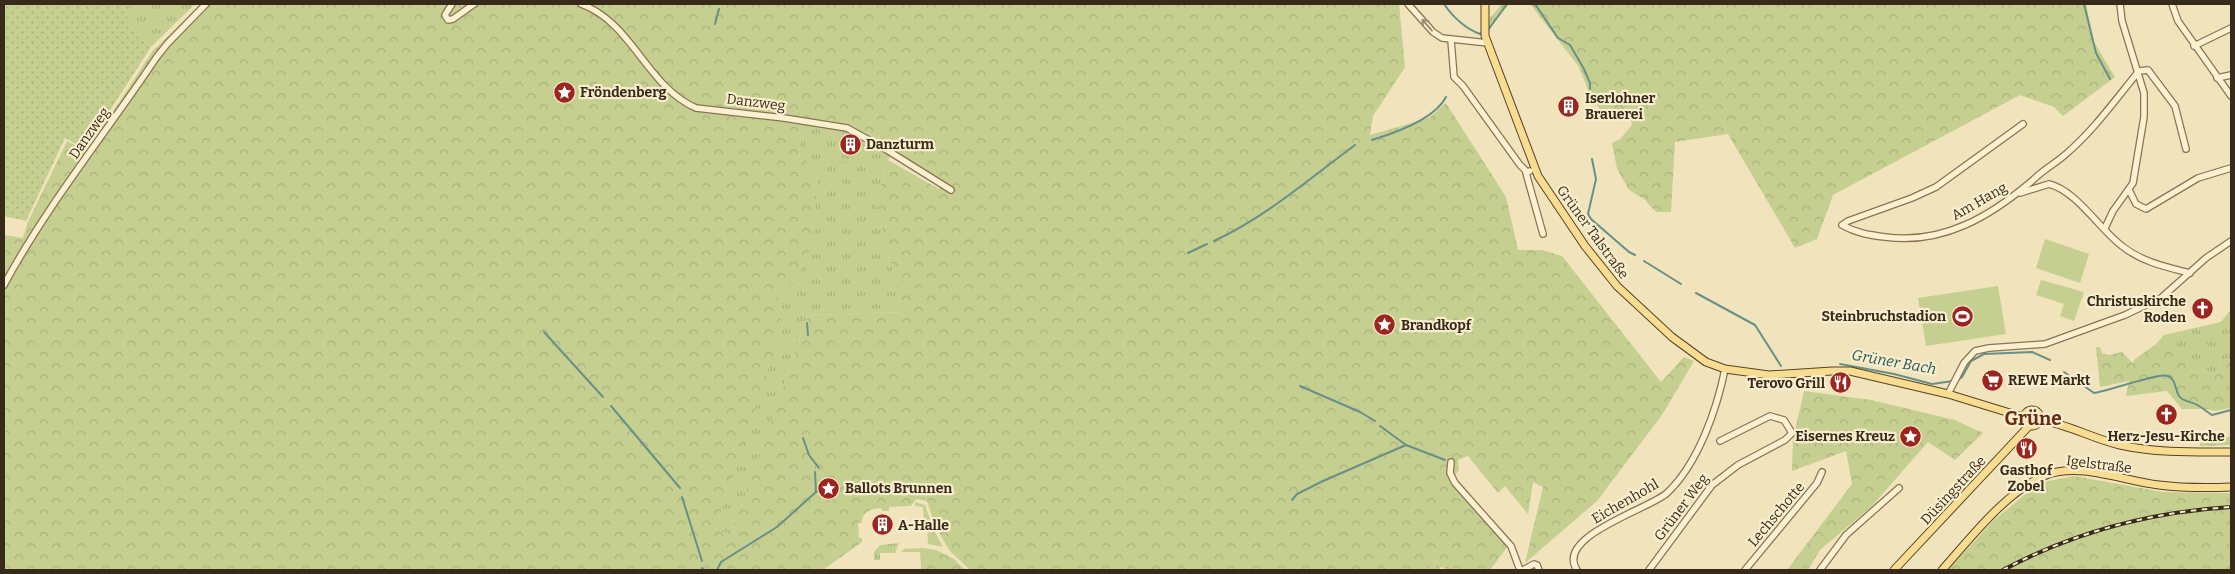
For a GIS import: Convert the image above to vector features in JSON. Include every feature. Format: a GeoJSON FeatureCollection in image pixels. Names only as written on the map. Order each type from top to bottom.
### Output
{"type":"FeatureCollection","features":[{"type":"Feature","properties":{"kind":"main road","name":"Grüner Talstraße"},"geometry":{"type":"LineString","coordinates":[[1485,4],[1486,36],[1531,170],[1585,246],[1620,290],[1672,337],[1706,362],[1725,369],[1769,375],[1832,371],[1850,372],[1948,394],[2023,417]]}},
{"type":"Feature","properties":{"kind":"main road"},"geometry":{"type":"LineString","coordinates":[[2034,410],[2040,415],[2040,420],[2036,425],[2029,426],[2024,422],[2023,417],[2026,412],[2034,410]]}},
{"type":"Feature","properties":{"kind":"main road"},"geometry":{"type":"LineString","coordinates":[[2040,420],[2062,424],[2105,441],[2133,447],[2168,451],[2231,452]]}},
{"type":"Feature","properties":{"kind":"main road","name":"Düsingstraße"},"geometry":{"type":"LineString","coordinates":[[1894,570],[2029,426]]}},
{"type":"Feature","properties":{"kind":"main road","name":"Igelstraße"},"geometry":{"type":"LineString","coordinates":[[1942,570],[1989,519],[2021,490],[2046,476],[2058,472],[2082,472],[2165,486],[2231,487]]}},
{"type":"Feature","properties":{"kind":"street","name":"Danzweg"},"geometry":{"type":"LineString","coordinates":[[4,285],[16,263],[57,201],[156,58],[206,4]]}},
{"type":"Feature","properties":{"kind":"street"},"geometry":{"type":"LineString","coordinates":[[452,4],[445,15],[448,20],[454,19],[474,4]]}},
{"type":"Feature","properties":{"kind":"street","name":"Danzweg"},"geometry":{"type":"LineString","coordinates":[[582,4],[607,18],[659,78],[688,104],[696,108],[843,127],[887,150],[951,190]]}},
{"type":"Feature","properties":{"kind":"street"},"geometry":{"type":"LineString","coordinates":[[1408,4],[1433,32],[1451,40],[1486,36]]}},
{"type":"Feature","properties":{"kind":"street"},"geometry":{"type":"LineString","coordinates":[[2105,228],[2113,211],[2133,183],[2144,117],[2144,94],[2139,71],[2122,21],[2120,4]]}},
{"type":"Feature","properties":{"kind":"street"},"geometry":{"type":"LineString","coordinates":[[2172,4],[2178,21],[2194,46],[2231,96]]}},
{"type":"Feature","properties":{"kind":"street"},"geometry":{"type":"LineString","coordinates":[[2194,46],[2231,28]]}},
{"type":"Feature","properties":{"kind":"street"},"geometry":{"type":"LineString","coordinates":[[1451,40],[1456,82],[1463,86],[1520,165],[1531,170],[1529,188],[1543,234]]}},
{"type":"Feature","properties":{"kind":"street"},"geometry":{"type":"LineString","coordinates":[[2139,71],[2148,70],[2175,106],[2186,149]]}},
{"type":"Feature","properties":{"kind":"street","name":"Am Hang"},"geometry":{"type":"LineString","coordinates":[[2023,124],[1936,187],[1842,225],[1855,233],[1872,236],[1929,238],[1966,225],[1995,210],[2018,194],[2080,140],[2139,71]]}},
{"type":"Feature","properties":{"kind":"street"},"geometry":{"type":"LineString","coordinates":[[2217,78],[2231,75]]}},
{"type":"Feature","properties":{"kind":"street"},"geometry":{"type":"LineString","coordinates":[[2129,190],[2136,204],[2146,209],[2198,178],[2231,168]]}},
{"type":"Feature","properties":{"kind":"street"},"geometry":{"type":"LineString","coordinates":[[2018,194],[2049,184],[2053,185],[2069,195],[2105,228],[2121,246],[2158,265],[2190,273]]}},
{"type":"Feature","properties":{"kind":"street"},"geometry":{"type":"LineString","coordinates":[[1948,394],[1966,358],[1975,352],[1989,348],[2045,344],[2090,329],[2162,298],[2206,258],[2231,241]]}},
{"type":"Feature","properties":{"kind":"street","name":"Eichenhohl"},"geometry":{"type":"LineString","coordinates":[[1577,570],[1573,559],[1578,546],[1585,538],[1616,520],[1658,500],[1667,493],[1679,478],[1699,446],[1713,416],[1719,400],[1725,369]]}},
{"type":"Feature","properties":{"kind":"street","name":"Grüner Weg"},"geometry":{"type":"LineString","coordinates":[[1649,570],[1712,485],[1738,465],[1785,440],[1792,433],[1784,420],[1770,416],[1720,441]]}},
{"type":"Feature","properties":{"kind":"street"},"geometry":{"type":"LineString","coordinates":[[1452,462],[1450,473],[1456,483],[1511,546],[1522,570],[1534,564],[1538,565],[1539,570]]}},
{"type":"Feature","properties":{"kind":"street","name":"Lechschotte"},"geometry":{"type":"LineString","coordinates":[[1745,570],[1818,483],[1822,472]]}},
{"type":"Feature","properties":{"kind":"street"},"geometry":{"type":"LineString","coordinates":[[1820,570],[1846,535],[1899,488]]}},
{"type":"Feature","properties":{"kind":"green space"},"geometry":{"type":"Polygon","coordinates":[[[4,4],[130,4],[126,25],[151,47],[85,149],[65,138],[26,221],[4,216],[4,4]]]}},
{"type":"Feature","properties":{"kind":"green space"},"geometry":{"type":"Polygon","coordinates":[[[130,4],[195,4],[151,47],[125,25],[130,4]]]}},
{"type":"Feature","properties":{"kind":"green space"},"geometry":{"type":"Polygon","coordinates":[[[200,4],[1399,4],[1405,67],[1373,116],[1370,135],[1429,118],[1446,103],[1506,197],[1518,250],[1542,250],[1562,256],[1661,382],[1684,357],[1694,361],[1662,415],[1597,501],[1525,563],[1543,487],[1533,482],[1528,514],[1505,486],[1498,493],[1468,456],[1458,460],[1459,470],[1451,480],[1508,546],[1490,570],[1457,570],[1436,561],[1427,570],[970,570],[949,550],[935,525],[927,501],[916,499],[911,506],[889,507],[889,511],[882,511],[881,508],[874,509],[865,513],[862,523],[858,523],[859,538],[862,538],[862,542],[823,570],[4,570],[4,235],[23,238],[27,224],[67,141],[87,151],[152,52],[200,4]],[[817,120],[801,139],[798,158],[807,161],[810,175],[818,177],[813,243],[795,284],[778,293],[781,332],[715,530],[731,534],[808,315],[903,312],[873,192],[884,181],[883,167],[896,146],[849,123],[817,120]],[[894,152],[888,160],[939,189],[945,183],[945,182],[894,152]]]}},
{"type":"Feature","properties":{"kind":"green space"},"geometry":{"type":"Polygon","coordinates":[[[1502,4],[1509,4],[1486,33],[1485,21],[1502,4]]]}},
{"type":"Feature","properties":{"kind":"green space"},"geometry":{"type":"Polygon","coordinates":[[[1530,4],[2086,4],[2094,42],[2115,77],[2063,116],[2054,107],[2020,95],[1833,195],[1817,239],[1795,248],[1728,134],[1675,142],[1671,212],[1656,212],[1644,199],[1629,190],[1617,169],[1612,143],[1620,139],[1632,125],[1631,120],[1621,112],[1603,114],[1590,95],[1579,67],[1530,4]]]}},
{"type":"Feature","properties":{"kind":"green space"},"geometry":{"type":"Polygon","coordinates":[[[817,120],[849,123],[896,146],[883,167],[884,181],[873,192],[903,312],[808,315],[731,535],[715,530],[780,332],[778,293],[809,175],[798,158],[801,139],[817,120]]]}},
{"type":"Feature","properties":{"kind":"green space"},"geometry":{"type":"Polygon","coordinates":[[[863,139],[883,150],[875,153],[865,151],[863,139]]]}},
{"type":"Feature","properties":{"kind":"green space"},"geometry":{"type":"Polygon","coordinates":[[[856,151],[857,154],[848,161],[837,163],[829,161],[832,158],[837,160],[841,158],[843,160],[856,151]]]}},
{"type":"Feature","properties":{"kind":"green space"},"geometry":{"type":"Polygon","coordinates":[[[2045,239],[2089,254],[2080,283],[2036,268],[2045,239]]]}},
{"type":"Feature","properties":{"kind":"green space"},"geometry":{"type":"Polygon","coordinates":[[[2041,280],[2084,292],[2074,321],[2060,316],[2064,304],[2036,295],[2041,280]]]}},
{"type":"Feature","properties":{"kind":"green space","name":"Steinbruchstadion"},"geometry":{"type":"Polygon","coordinates":[[[1998,286],[2006,334],[1926,346],[1918,298],[1998,286]]]}},
{"type":"Feature","properties":{"kind":"green space"},"geometry":{"type":"Polygon","coordinates":[[[2231,309],[2231,359],[2222,360],[2214,376],[2156,344],[2164,335],[2221,322],[2231,309]]]}},
{"type":"Feature","properties":{"kind":"green space"},"geometry":{"type":"Polygon","coordinates":[[[2156,344],[2214,376],[2222,360],[2231,359],[2231,408],[2214,411],[2207,409],[2182,409],[2167,391],[2126,396],[2129,381],[2100,387],[2096,347],[2100,347],[2102,353],[2109,355],[2122,352],[2133,363],[2134,360],[2156,344]]]}},
{"type":"Feature","properties":{"kind":"green space"},"geometry":{"type":"Polygon","coordinates":[[[1804,391],[1871,400],[1955,420],[1983,433],[1955,460],[1928,442],[1872,506],[1820,550],[1808,570],[1787,570],[1852,484],[1846,451],[1792,471],[1793,439],[1804,391]]]}},
{"type":"Feature","properties":{"kind":"green space"},"geometry":{"type":"Polygon","coordinates":[[[2199,437],[2230,437],[2230,445],[2200,446],[2199,437]]]}},
{"type":"Feature","properties":{"kind":"green space"},"geometry":{"type":"Polygon","coordinates":[[[2074,476],[2163,492],[2231,493],[2231,570],[1948,570],[1994,520],[2039,483],[2074,476]]]}},
{"type":"Feature","properties":{"kind":"green space"},"geometry":{"type":"Polygon","coordinates":[[[915,502],[925,505],[934,530],[943,547],[928,544],[927,522],[924,522],[923,507],[915,506],[915,502]]]}},
{"type":"Feature","properties":{"kind":"green space"},"geometry":{"type":"Polygon","coordinates":[[[899,543],[895,553],[880,553],[880,560],[874,560],[874,552],[880,545],[899,543]]]}},
{"type":"Feature","properties":{"kind":"green space"},"geometry":{"type":"Polygon","coordinates":[[[923,548],[936,550],[921,567],[920,552],[901,552],[904,549],[923,548]]]}},
{"type":"Feature","properties":{"kind":"green space"},"geometry":{"type":"Polygon","coordinates":[[[936,550],[954,559],[965,570],[921,570],[921,567],[936,550]]]}},
{"type":"Feature","properties":{"kind":"green space"},"geometry":{"type":"Polygon","coordinates":[[[1436,561],[1457,570],[1447,570],[1441,567],[1439,570],[1427,570],[1436,561]]]}},
{"type":"Feature","properties":{"kind":"waterway","name":"Grüner Bach"},"geometry":{"type":"LineString","coordinates":[[1444,4],[1455,18],[1464,25],[1474,32],[1480,34],[1484,32]]}},
{"type":"Feature","properties":{"kind":"waterway","name":"Grüner Bach"},"geometry":{"type":"LineString","coordinates":[[1488,30],[1507,4]]}},
{"type":"Feature","properties":{"kind":"waterway","name":"Grüner Bach"},"geometry":{"type":"LineString","coordinates":[[1535,4],[1558,38],[1570,45],[1584,69],[1590,83],[1590,89]]}},
{"type":"Feature","properties":{"kind":"waterway"},"geometry":{"type":"LineString","coordinates":[[2084,4],[2096,53],[2110,79]]}},
{"type":"Feature","properties":{"kind":"waterway"},"geometry":{"type":"LineString","coordinates":[[715,24],[719,9]]}},
{"type":"Feature","properties":{"kind":"waterway"},"geometry":{"type":"LineString","coordinates":[[1372,140],[1414,124],[1433,112],[1446,97]]}},
{"type":"Feature","properties":{"kind":"waterway"},"geometry":{"type":"LineString","coordinates":[[1214,241],[1252,221],[1355,145]]}},
{"type":"Feature","properties":{"kind":"waterway","name":"Grüner Bach"},"geometry":{"type":"LineString","coordinates":[[1592,159],[1596,179],[1588,214],[1591,219],[1635,255]]}},
{"type":"Feature","properties":{"kind":"waterway"},"geometry":{"type":"LineString","coordinates":[[1188,253],[1207,244]]}},
{"type":"Feature","properties":{"kind":"waterway","name":"Grüner Bach"},"geometry":{"type":"LineString","coordinates":[[1644,261],[1681,284]]}},
{"type":"Feature","properties":{"kind":"waterway","name":"Grüner Bach"},"geometry":{"type":"LineString","coordinates":[[1696,293],[1755,325],[1781,366]]}},
{"type":"Feature","properties":{"kind":"waterway"},"geometry":{"type":"LineString","coordinates":[[807,323],[808,335]]}},
{"type":"Feature","properties":{"kind":"waterway"},"geometry":{"type":"LineString","coordinates":[[544,332],[603,397]]}},
{"type":"Feature","properties":{"kind":"waterway","name":"Grüner Bach"},"geometry":{"type":"LineString","coordinates":[[1958,380],[1962,377],[1971,361],[1984,354],[2032,352],[2050,360]]}},
{"type":"Feature","properties":{"kind":"waterway","name":"Grüner Bach"},"geometry":{"type":"LineString","coordinates":[[1840,364],[1894,374],[1932,384],[1953,381]]}},
{"type":"Feature","properties":{"kind":"waterway","name":"Grüner Bach"},"geometry":{"type":"LineString","coordinates":[[2064,372],[2094,393],[2155,377],[2168,376],[2173,380],[2178,394],[2183,400],[2197,404],[2212,415],[2231,410]]}},
{"type":"Feature","properties":{"kind":"waterway"},"geometry":{"type":"LineString","coordinates":[[1300,386],[1360,412],[1375,421]]}},
{"type":"Feature","properties":{"kind":"waterway"},"geometry":{"type":"LineString","coordinates":[[611,406],[680,488]]}},
{"type":"Feature","properties":{"kind":"waterway"},"geometry":{"type":"LineString","coordinates":[[1380,426],[1406,445]]}},
{"type":"Feature","properties":{"kind":"waterway"},"geometry":{"type":"LineString","coordinates":[[803,438],[809,455],[819,468]]}},
{"type":"Feature","properties":{"kind":"waterway"},"geometry":{"type":"LineString","coordinates":[[1292,500],[1297,494],[1323,481],[1406,445],[1445,460]]}},
{"type":"Feature","properties":{"kind":"waterway"},"geometry":{"type":"LineString","coordinates":[[815,472],[816,492]]}},
{"type":"Feature","properties":{"kind":"waterway"},"geometry":{"type":"LineString","coordinates":[[717,570],[721,562],[777,527],[816,492],[829,488]]}},
{"type":"Feature","properties":{"kind":"waterway"},"geometry":{"type":"LineString","coordinates":[[682,497],[702,561]]}},
{"type":"Feature","properties":{"kind":"railway"},"geometry":{"type":"LineString","coordinates":[[2003,570],[2057,545],[2114,526],[2172,514],[2231,507]]}},
{"type":"Feature","properties":{"kind":"place","name":"Fröndenberg"},"geometry":{"type":"Point","coordinates":[564,92]}},
{"type":"Feature","properties":{"kind":"place","name":"Iserlohner Brauerei"},"geometry":{"type":"Point","coordinates":[1569,106]}},
{"type":"Feature","properties":{"kind":"place","name":"Danzturm"},"geometry":{"type":"Point","coordinates":[850,144]}},
{"type":"Feature","properties":{"kind":"place","name":"Christuskirche Roden"},"geometry":{"type":"Point","coordinates":[2202,309]}},
{"type":"Feature","properties":{"kind":"place","name":"Steinbruchstadion"},"geometry":{"type":"Point","coordinates":[1962,316]}},
{"type":"Feature","properties":{"kind":"place","name":"Brandkopf"},"geometry":{"type":"Point","coordinates":[1385,325]}},
{"type":"Feature","properties":{"kind":"place","name":"REWE Markt"},"geometry":{"type":"Point","coordinates":[1992,380]}},
{"type":"Feature","properties":{"kind":"place","name":"Terovo Grill"},"geometry":{"type":"Point","coordinates":[1841,383]}},
{"type":"Feature","properties":{"kind":"place","name":"Herz-Jesu-Kirche"},"geometry":{"type":"Point","coordinates":[2166,414]}},
{"type":"Feature","properties":{"kind":"place","name":"Eisernes Kreuz"},"geometry":{"type":"Point","coordinates":[1911,436]}},
{"type":"Feature","properties":{"kind":"place","name":"Gasthof Zobel"},"geometry":{"type":"Point","coordinates":[2026,448]}},
{"type":"Feature","properties":{"kind":"place","name":"Ballots Brunnen"},"geometry":{"type":"Point","coordinates":[829,488]}},
{"type":"Feature","properties":{"kind":"place","name":"A-Halle"},"geometry":{"type":"Point","coordinates":[882,525]}},
{"type":"Feature","properties":{"kind":"district","name":"Grüne"},"geometry":{"type":"Point","coordinates":[2033,418]}}]}
